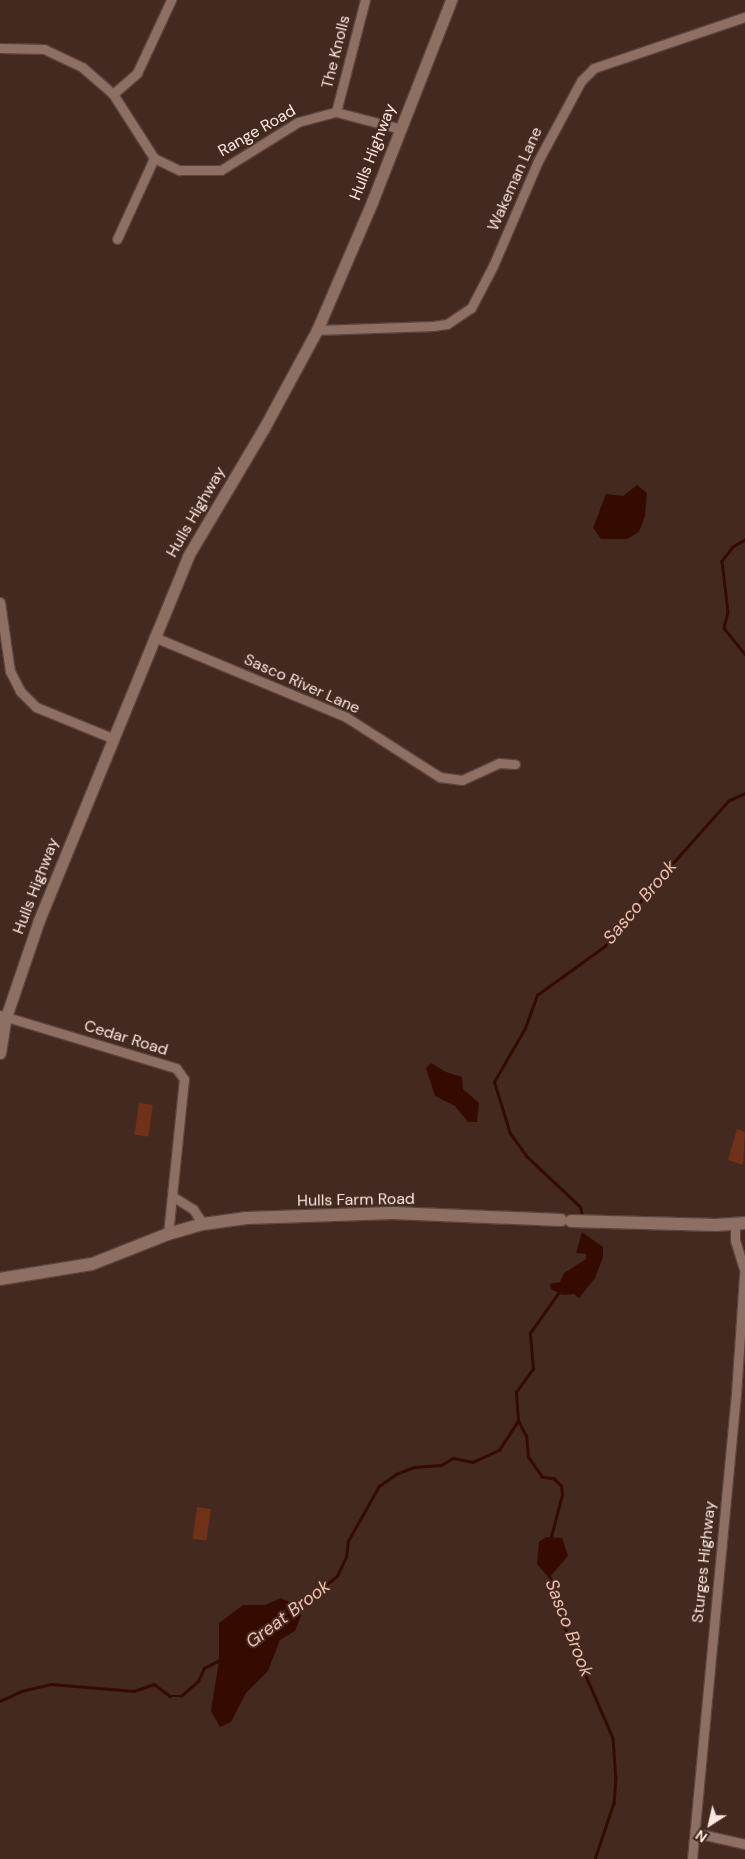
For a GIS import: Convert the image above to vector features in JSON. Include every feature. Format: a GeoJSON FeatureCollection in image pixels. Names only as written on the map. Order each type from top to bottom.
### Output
{"type":"FeatureCollection","features":[{"type":"Feature","properties":{"kind":"main road","name":"Hulls Farm Road"},"geometry":{"type":"LineString","coordinates":[[0,1278],[92,1264],[168,1234],[203,1224],[247,1218],[393,1213],[594,1222],[720,1225],[740,1223]]}},
{"type":"Feature","properties":{"kind":"street"},"geometry":{"type":"LineString","coordinates":[[113,94],[138,73],[171,0]]}},
{"type":"Feature","properties":{"kind":"street","name":"The Knolls"},"geometry":{"type":"LineString","coordinates":[[336,112],[365,0]]}},
{"type":"Feature","properties":{"kind":"street","name":"Hulls Highway"},"geometry":{"type":"LineString","coordinates":[[0,1053],[3,1016],[39,920],[188,556],[264,428],[317,330],[372,202],[398,128],[450,0]]}},
{"type":"Feature","properties":{"kind":"street","name":"Wakeman Lane"},"geometry":{"type":"LineString","coordinates":[[317,330],[448,324],[471,308],[493,266],[538,160],[581,81],[594,68],[745,17]]}},
{"type":"Feature","properties":{"kind":"street"},"geometry":{"type":"LineString","coordinates":[[0,48],[44,49],[82,67],[113,94],[154,158],[118,239]]}},
{"type":"Feature","properties":{"kind":"street","name":"Range Road"},"geometry":{"type":"LineString","coordinates":[[154,158],[179,170],[221,170],[298,122],[336,112],[398,128]]}},
{"type":"Feature","properties":{"kind":"street"},"geometry":{"type":"LineString","coordinates":[[0,602],[10,671],[20,691],[36,707],[112,738]]}},
{"type":"Feature","properties":{"kind":"street","name":"Sasco River Lane"},"geometry":{"type":"LineString","coordinates":[[154,637],[346,717],[440,777],[462,780],[499,764],[516,764]]}},
{"type":"Feature","properties":{"kind":"street","name":"Cedar Road"},"geometry":{"type":"LineString","coordinates":[[3,1016],[176,1068],[184,1079],[168,1234]]}},
{"type":"Feature","properties":{"kind":"street"},"geometry":{"type":"LineString","coordinates":[[172,1196],[193,1209],[203,1224]]}},
{"type":"Feature","properties":{"kind":"street","name":"Sturges Highway"},"geometry":{"type":"LineString","coordinates":[[692,1859],[696,1833],[710,1649],[736,1394],[744,1264],[735,1240],[740,1223]]}},
{"type":"Feature","properties":{"kind":"street"},"geometry":{"type":"LineString","coordinates":[[696,1833],[745,1844]]}},
{"type":"Feature","properties":{"kind":"shaded area"},"geometry":{"type":"Polygon","coordinates":[[[139,1103],[153,1105],[148,1137],[135,1135],[139,1103]]]}},
{"type":"Feature","properties":{"kind":"shaded area"},"geometry":{"type":"Polygon","coordinates":[[[737,1129],[745,1132],[743,1165],[728,1160],[737,1129]]]}},
{"type":"Feature","properties":{"kind":"shaded area"},"geometry":{"type":"Polygon","coordinates":[[[197,1507],[211,1509],[206,1541],[193,1539],[197,1507]]]}},
{"type":"Feature","properties":{"kind":"water"},"geometry":{"type":"Polygon","coordinates":[[[637,485],[647,493],[645,516],[639,532],[627,539],[601,539],[593,528],[606,494],[623,496],[637,485]]]}},
{"type":"Feature","properties":{"kind":"water"},"geometry":{"type":"Polygon","coordinates":[[[431,1063],[446,1072],[462,1077],[463,1089],[479,1103],[477,1122],[468,1122],[455,1106],[435,1096],[426,1068],[431,1063]]]}},
{"type":"Feature","properties":{"kind":"water"},"geometry":{"type":"Polygon","coordinates":[[[582,1232],[603,1247],[603,1257],[595,1278],[579,1298],[574,1294],[563,1295],[551,1289],[550,1284],[560,1282],[564,1273],[586,1259],[586,1254],[576,1253],[582,1232]]]}},
{"type":"Feature","properties":{"kind":"water"},"geometry":{"type":"Polygon","coordinates":[[[546,1537],[562,1538],[568,1556],[549,1578],[537,1564],[539,1542],[546,1537]]]}},
{"type":"Feature","properties":{"kind":"water"},"geometry":{"type":"Polygon","coordinates":[[[281,1598],[299,1607],[301,1616],[295,1631],[280,1640],[268,1671],[246,1693],[231,1722],[220,1727],[211,1711],[219,1660],[219,1623],[243,1605],[265,1605],[281,1598]]]}},
{"type":"Feature","properties":{"kind":"waterway","name":"Sasco Brook"},"geometry":{"type":"LineString","coordinates":[[745,540],[733,547],[722,561],[728,612],[724,628],[745,654]]}},
{"type":"Feature","properties":{"kind":"waterway","name":"Sasco Brook"},"geometry":{"type":"LineString","coordinates":[[582,1216],[580,1207],[527,1157],[510,1134],[494,1082],[525,1028],[537,995],[605,946],[655,883],[728,801],[745,793]]}},
{"type":"Feature","properties":{"kind":"waterway","name":"Sasco Brook"},"geometry":{"type":"LineString","coordinates":[[550,1540],[562,1495],[561,1486],[554,1479],[542,1477],[528,1457],[526,1436],[518,1421],[516,1392],[533,1369],[530,1333],[559,1292]]}},
{"type":"Feature","properties":{"kind":"waterway","name":"Great Brook"},"geometry":{"type":"LineString","coordinates":[[297,1608],[337,1576],[346,1557],[348,1541],[379,1486],[396,1474],[414,1467],[441,1465],[453,1458],[473,1462],[499,1450],[518,1421]]}},
{"type":"Feature","properties":{"kind":"waterway","name":"Sasco Brook"},"geometry":{"type":"LineString","coordinates":[[550,1577],[561,1605],[563,1623],[613,1738],[616,1777],[614,1803],[595,1859]]}},
{"type":"Feature","properties":{"kind":"waterway","name":"Great Brook"},"geometry":{"type":"LineString","coordinates":[[0,1701],[21,1691],[51,1684],[134,1691],[154,1684],[170,1696],[181,1696],[198,1681],[204,1668],[222,1659]]}}]}
